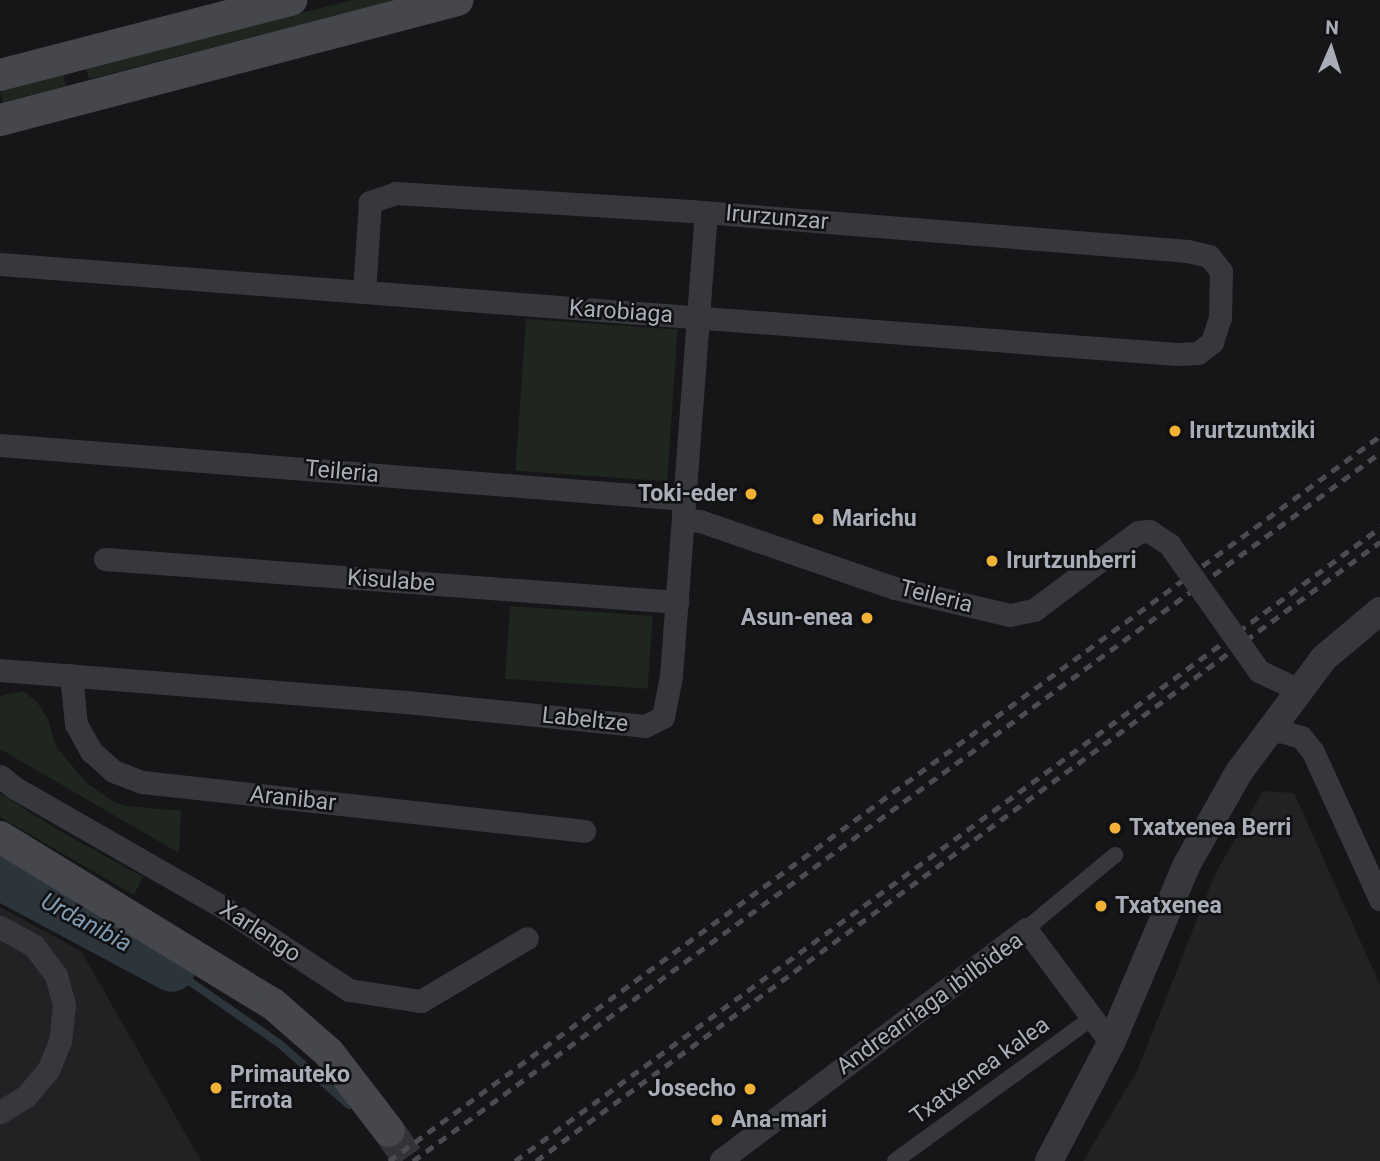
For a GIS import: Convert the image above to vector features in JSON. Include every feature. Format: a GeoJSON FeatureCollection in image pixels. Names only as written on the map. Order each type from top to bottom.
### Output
{"type":"FeatureCollection","features":[{"type":"Feature","properties":{"kind":"main road"},"geometry":{"type":"LineString","coordinates":[[0,75],[291,0]]}},
{"type":"Feature","properties":{"kind":"main road"},"geometry":{"type":"LineString","coordinates":[[0,120],[458,0]]}},
{"type":"Feature","properties":{"kind":"main road"},"geometry":{"type":"LineString","coordinates":[[0,837],[273,1004],[329,1053],[389,1131]]}},
{"type":"Feature","properties":{"kind":"street","name":"Irurzunzar"},"geometry":{"type":"LineString","coordinates":[[364,292],[370,202],[396,193],[706,212],[1188,251],[1209,256],[1221,271],[1220,318]]}},
{"type":"Feature","properties":{"kind":"street","name":"Labeltze"},"geometry":{"type":"LineString","coordinates":[[0,670],[406,702],[645,726],[663,717],[668,700],[677,602],[706,212]]}},
{"type":"Feature","properties":{"kind":"street","name":"Karobiaga"},"geometry":{"type":"LineString","coordinates":[[0,264],[1177,354],[1198,353],[1212,342],[1220,318]]}},
{"type":"Feature","properties":{"kind":"street","name":"Teileria"},"geometry":{"type":"LineString","coordinates":[[0,445],[684,509],[700,522],[895,588],[1010,615],[1034,610],[1138,532],[1149,531],[1169,544],[1259,671],[1299,690]]}},
{"type":"Feature","properties":{"kind":"street","name":"Kisulabe"},"geometry":{"type":"LineString","coordinates":[[105,559],[677,602]]}},
{"type":"Feature","properties":{"kind":"street"},"geometry":{"type":"LineString","coordinates":[[1049,1161],[1111,1043],[1186,866],[1239,772],[1324,657],[1380,611]]}},
{"type":"Feature","properties":{"kind":"street","name":"Aranibar"},"geometry":{"type":"LineString","coordinates":[[71,675],[76,724],[91,751],[113,771],[142,782],[584,831]]}},
{"type":"Feature","properties":{"kind":"street"},"geometry":{"type":"LineString","coordinates":[[1266,733],[1281,731],[1301,737],[1313,752],[1380,899]]}},
{"type":"Feature","properties":{"kind":"street","name":"Xarlengo"},"geometry":{"type":"LineString","coordinates":[[0,776],[15,788],[226,909],[349,990],[421,1001],[527,938]]}},
{"type":"Feature","properties":{"kind":"street"},"geometry":{"type":"LineString","coordinates":[[1026,929],[1115,855]]}},
{"type":"Feature","properties":{"kind":"street"},"geometry":{"type":"LineString","coordinates":[[0,927],[34,946],[56,975],[64,1005],[60,1041],[48,1070],[26,1096],[0,1112]]}},
{"type":"Feature","properties":{"kind":"street","name":"Andrearriaga ibilbidea"},"geometry":{"type":"LineString","coordinates":[[721,1160],[1026,929],[1111,1043]]}},
{"type":"Feature","properties":{"kind":"street","name":"Txatxenea kalea"},"geometry":{"type":"LineString","coordinates":[[895,1161],[1092,1018]]}},
{"type":"Feature","properties":{"kind":"shaded area"},"geometry":{"type":"Polygon","coordinates":[[[352,0],[396,0],[89,79],[86,68],[352,0]]]}},
{"type":"Feature","properties":{"kind":"shaded area"},"geometry":{"type":"Polygon","coordinates":[[[63,75],[66,86],[3,102],[0,92],[63,75]]]}},
{"type":"Feature","properties":{"kind":"shaded area"},"geometry":{"type":"Polygon","coordinates":[[[526,319],[678,330],[667,481],[515,471],[526,319]]]}},
{"type":"Feature","properties":{"kind":"shaded area"},"geometry":{"type":"Polygon","coordinates":[[[510,606],[653,616],[648,689],[505,679],[510,606]]]}},
{"type":"Feature","properties":{"kind":"shaded area"},"geometry":{"type":"Polygon","coordinates":[[[23,691],[37,702],[48,719],[56,747],[88,784],[114,802],[126,806],[181,811],[179,853],[0,749],[0,696],[23,691]]]}},
{"type":"Feature","properties":{"kind":"shaded area"},"geometry":{"type":"Polygon","coordinates":[[[1263,791],[1294,793],[1380,985],[1380,1161],[1083,1161],[1137,1071],[1215,874],[1263,791]]]}},
{"type":"Feature","properties":{"kind":"shaded area"},"geometry":{"type":"Polygon","coordinates":[[[0,793],[58,830],[143,877],[134,895],[0,817],[0,793]]]}},
{"type":"Feature","properties":{"kind":"shaded area"},"geometry":{"type":"Polygon","coordinates":[[[0,907],[81,951],[201,1161],[0,1161],[0,907]]]}},
{"type":"Feature","properties":{"kind":"waterway","name":"Urdanibia"},"geometry":{"type":"LineString","coordinates":[[0,877],[172,969]]}},
{"type":"Feature","properties":{"kind":"waterway"},"geometry":{"type":"LineString","coordinates":[[172,969],[280,1044],[349,1105]]}},
{"type":"Feature","properties":{"kind":"tunnel"},"geometry":{"type":"LineString","coordinates":[[389,1131],[410,1161]]}},
{"type":"Feature","properties":{"kind":"railway"},"geometry":{"type":"LineString","coordinates":[[389,1161],[1380,436]]}},
{"type":"Feature","properties":{"kind":"railway"},"geometry":{"type":"LineString","coordinates":[[413,1161],[1380,453]]}},
{"type":"Feature","properties":{"kind":"railway"},"geometry":{"type":"LineString","coordinates":[[515,1161],[1380,528]]}},
{"type":"Feature","properties":{"kind":"railway"},"geometry":{"type":"LineString","coordinates":[[536,1161],[1380,542]]}},
{"type":"Feature","properties":{"kind":"place","name":"Irurtzuntxiki"},"geometry":{"type":"Point","coordinates":[1175,431]}},
{"type":"Feature","properties":{"kind":"place","name":"Toki-eder"},"geometry":{"type":"Point","coordinates":[751,494]}},
{"type":"Feature","properties":{"kind":"place","name":"Marichu"},"geometry":{"type":"Point","coordinates":[818,519]}},
{"type":"Feature","properties":{"kind":"place","name":"Irurtzunberri"},"geometry":{"type":"Point","coordinates":[992,561]}},
{"type":"Feature","properties":{"kind":"place","name":"Asun-enea"},"geometry":{"type":"Point","coordinates":[867,618]}},
{"type":"Feature","properties":{"kind":"place","name":"Txatxenea Berri"},"geometry":{"type":"Point","coordinates":[1115,828]}},
{"type":"Feature","properties":{"kind":"place","name":"Txatxenea"},"geometry":{"type":"Point","coordinates":[1101,906]}},
{"type":"Feature","properties":{"kind":"place","name":"Primauteko Errota"},"geometry":{"type":"Point","coordinates":[216,1088]}},
{"type":"Feature","properties":{"kind":"place","name":"Josecho"},"geometry":{"type":"Point","coordinates":[750,1089]}},
{"type":"Feature","properties":{"kind":"place","name":"Ana-mari"},"geometry":{"type":"Point","coordinates":[717,1120]}}]}
